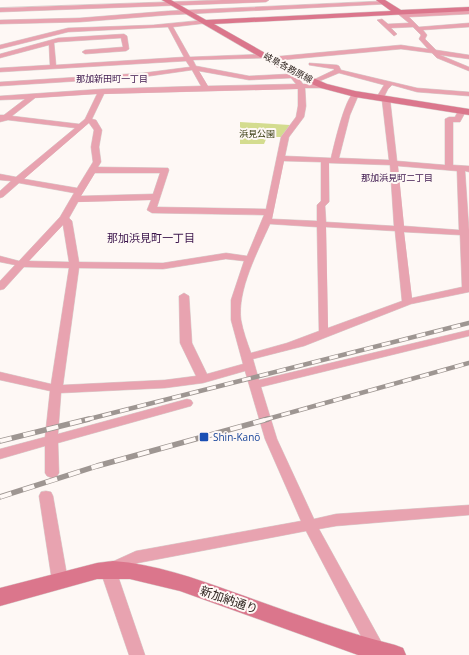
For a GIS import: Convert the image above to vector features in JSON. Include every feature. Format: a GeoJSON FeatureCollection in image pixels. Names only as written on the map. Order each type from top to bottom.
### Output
{"type":"FeatureCollection","features":[{"type":"Feature","properties":{"kind":"street"},"geometry":{"type":"LineString","coordinates":[[72,0],[83,29],[86,65]]}},
{"type":"Feature","properties":{"kind":"street"},"geometry":{"type":"LineString","coordinates":[[259,0],[269,19]]}},
{"type":"Feature","properties":{"kind":"street"},"geometry":{"type":"LineString","coordinates":[[0,10],[74,7],[110,2],[266,0]]}},
{"type":"Feature","properties":{"kind":"street"},"geometry":{"type":"LineString","coordinates":[[0,22],[80,20],[188,12],[264,9],[382,1],[402,14],[416,27],[424,35],[422,38],[443,60],[469,69]]}},
{"type":"Feature","properties":{"kind":"street","name":"岐阜各務原線"},"geometry":{"type":"LineString","coordinates":[[170,2],[293,74],[313,82],[355,94],[466,112]]}},
{"type":"Feature","properties":{"kind":"street"},"geometry":{"type":"LineString","coordinates":[[0,47],[68,30],[170,26],[206,22],[269,19],[469,11]]}},
{"type":"Feature","properties":{"kind":"street"},"geometry":{"type":"LineString","coordinates":[[380,20],[394,34]]}},
{"type":"Feature","properties":{"kind":"street"},"geometry":{"type":"LineString","coordinates":[[386,26],[416,27],[469,25]]}},
{"type":"Feature","properties":{"kind":"street"},"geometry":{"type":"LineString","coordinates":[[170,26],[205,88]]}},
{"type":"Feature","properties":{"kind":"street"},"geometry":{"type":"LineString","coordinates":[[0,70],[49,42],[58,40],[124,36],[126,49],[85,52]]}},
{"type":"Feature","properties":{"kind":"street"},"geometry":{"type":"LineString","coordinates":[[49,42],[52,44],[53,67]]}},
{"type":"Feature","properties":{"kind":"street"},"geometry":{"type":"LineString","coordinates":[[0,43],[18,43]]}},
{"type":"Feature","properties":{"kind":"street"},"geometry":{"type":"LineString","coordinates":[[0,56],[53,67],[189,59],[268,58],[401,47],[469,57]]}},
{"type":"Feature","properties":{"kind":"street"},"geometry":{"type":"LineString","coordinates":[[447,53],[469,52]]}},
{"type":"Feature","properties":{"kind":"street"},"geometry":{"type":"LineString","coordinates":[[311,64],[337,66],[338,71]]}},
{"type":"Feature","properties":{"kind":"street"},"geometry":{"type":"LineString","coordinates":[[0,84],[143,75],[194,68],[249,78],[293,74],[301,87],[302,106],[300,117],[285,137],[268,216],[250,259],[236,300],[236,320],[271,438],[310,525],[386,653]]}},
{"type":"Feature","properties":{"kind":"street"},"geometry":{"type":"LineString","coordinates":[[313,82],[338,71],[417,90],[469,94]]}},
{"type":"Feature","properties":{"kind":"street"},"geometry":{"type":"LineString","coordinates":[[389,84],[383,98],[398,194],[399,228],[406,297],[408,302]]}},
{"type":"Feature","properties":{"kind":"street"},"geometry":{"type":"LineString","coordinates":[[0,98],[102,91],[324,86]]}},
{"type":"Feature","properties":{"kind":"street"},"geometry":{"type":"LineString","coordinates":[[0,195],[88,120],[102,91]]}},
{"type":"Feature","properties":{"kind":"street"},"geometry":{"type":"LineString","coordinates":[[325,333],[323,329],[321,205],[325,202],[329,160],[355,94]]}},
{"type":"Feature","properties":{"kind":"street"},"geometry":{"type":"LineString","coordinates":[[2,119],[34,96]]}},
{"type":"Feature","properties":{"kind":"street"},"geometry":{"type":"LineString","coordinates":[[449,168],[449,119],[457,120],[466,112]]}},
{"type":"Feature","properties":{"kind":"street"},"geometry":{"type":"LineString","coordinates":[[2,119],[81,126]]}},
{"type":"Feature","properties":{"kind":"street"},"geometry":{"type":"LineString","coordinates":[[0,287],[64,218],[97,162],[96,147],[98,130],[93,122],[88,120]]}},
{"type":"Feature","properties":{"kind":"street"},"geometry":{"type":"LineString","coordinates":[[0,376],[57,390],[165,384],[203,378],[408,302],[468,288],[465,169],[280,158]]}},
{"type":"Feature","properties":{"kind":"street"},"geometry":{"type":"LineString","coordinates":[[92,170],[165,170],[154,197],[152,210],[268,216],[322,224],[466,232]]}},
{"type":"Feature","properties":{"kind":"street"},"geometry":{"type":"LineString","coordinates":[[0,177],[77,195],[154,197]]}},
{"type":"Feature","properties":{"kind":"street"},"geometry":{"type":"LineString","coordinates":[[52,473],[50,451],[52,441],[51,428],[74,266],[67,221],[64,218]]}},
{"type":"Feature","properties":{"kind":"street"},"geometry":{"type":"LineString","coordinates":[[0,260],[21,264],[74,266],[163,266],[226,256],[250,259]]}},
{"type":"Feature","properties":{"kind":"street"},"geometry":{"type":"LineString","coordinates":[[184,296],[186,343],[203,378]]}},
{"type":"Feature","properties":{"kind":"street"},"geometry":{"type":"LineString","coordinates":[[255,385],[469,333]]}},
{"type":"Feature","properties":{"kind":"street"},"geometry":{"type":"LineString","coordinates":[[0,454],[187,403]]}},
{"type":"Feature","properties":{"kind":"street"},"geometry":{"type":"LineString","coordinates":[[46,496],[60,581]]}},
{"type":"Feature","properties":{"kind":"street"},"geometry":{"type":"LineString","coordinates":[[137,655],[108,570],[136,557],[336,520],[469,510]]}},
{"type":"Feature","properties":{"kind":"street","name":"新加納通り"},"geometry":{"type":"LineString","coordinates":[[0,597],[108,570],[139,572],[186,584],[347,641],[386,653]]}},
{"type":"Feature","properties":{"kind":"green space","name":"浜見公園"},"geometry":{"type":"Polygon","coordinates":[[[240,122],[290,125],[282,137],[267,137],[264,144],[240,144],[240,122]]]}},
{"type":"Feature","properties":{"kind":"railway"},"geometry":{"type":"LineString","coordinates":[[87,419],[469,323]]}},
{"type":"Feature","properties":{"kind":"railway"},"geometry":{"type":"LineString","coordinates":[[264,420],[469,363]]}},
{"type":"Feature","properties":{"kind":"railway"},"geometry":{"type":"LineString","coordinates":[[0,441],[87,419]]}},
{"type":"Feature","properties":{"kind":"railway"},"geometry":{"type":"LineString","coordinates":[[0,497],[97,466],[268,419]]}},
{"type":"Feature","properties":{"kind":"place","name":"Shin-Kanō"},"geometry":{"type":"Point","coordinates":[204,437]}},
{"type":"Feature","properties":{"kind":"district","name":"那加新田町一丁目"},"geometry":{"type":"Point","coordinates":[112,79]}},
{"type":"Feature","properties":{"kind":"district","name":"那加浜見町二丁目"},"geometry":{"type":"Point","coordinates":[397,178]}},
{"type":"Feature","properties":{"kind":"district","name":"那加浜見町一丁目"},"geometry":{"type":"Point","coordinates":[151,238]}}]}
